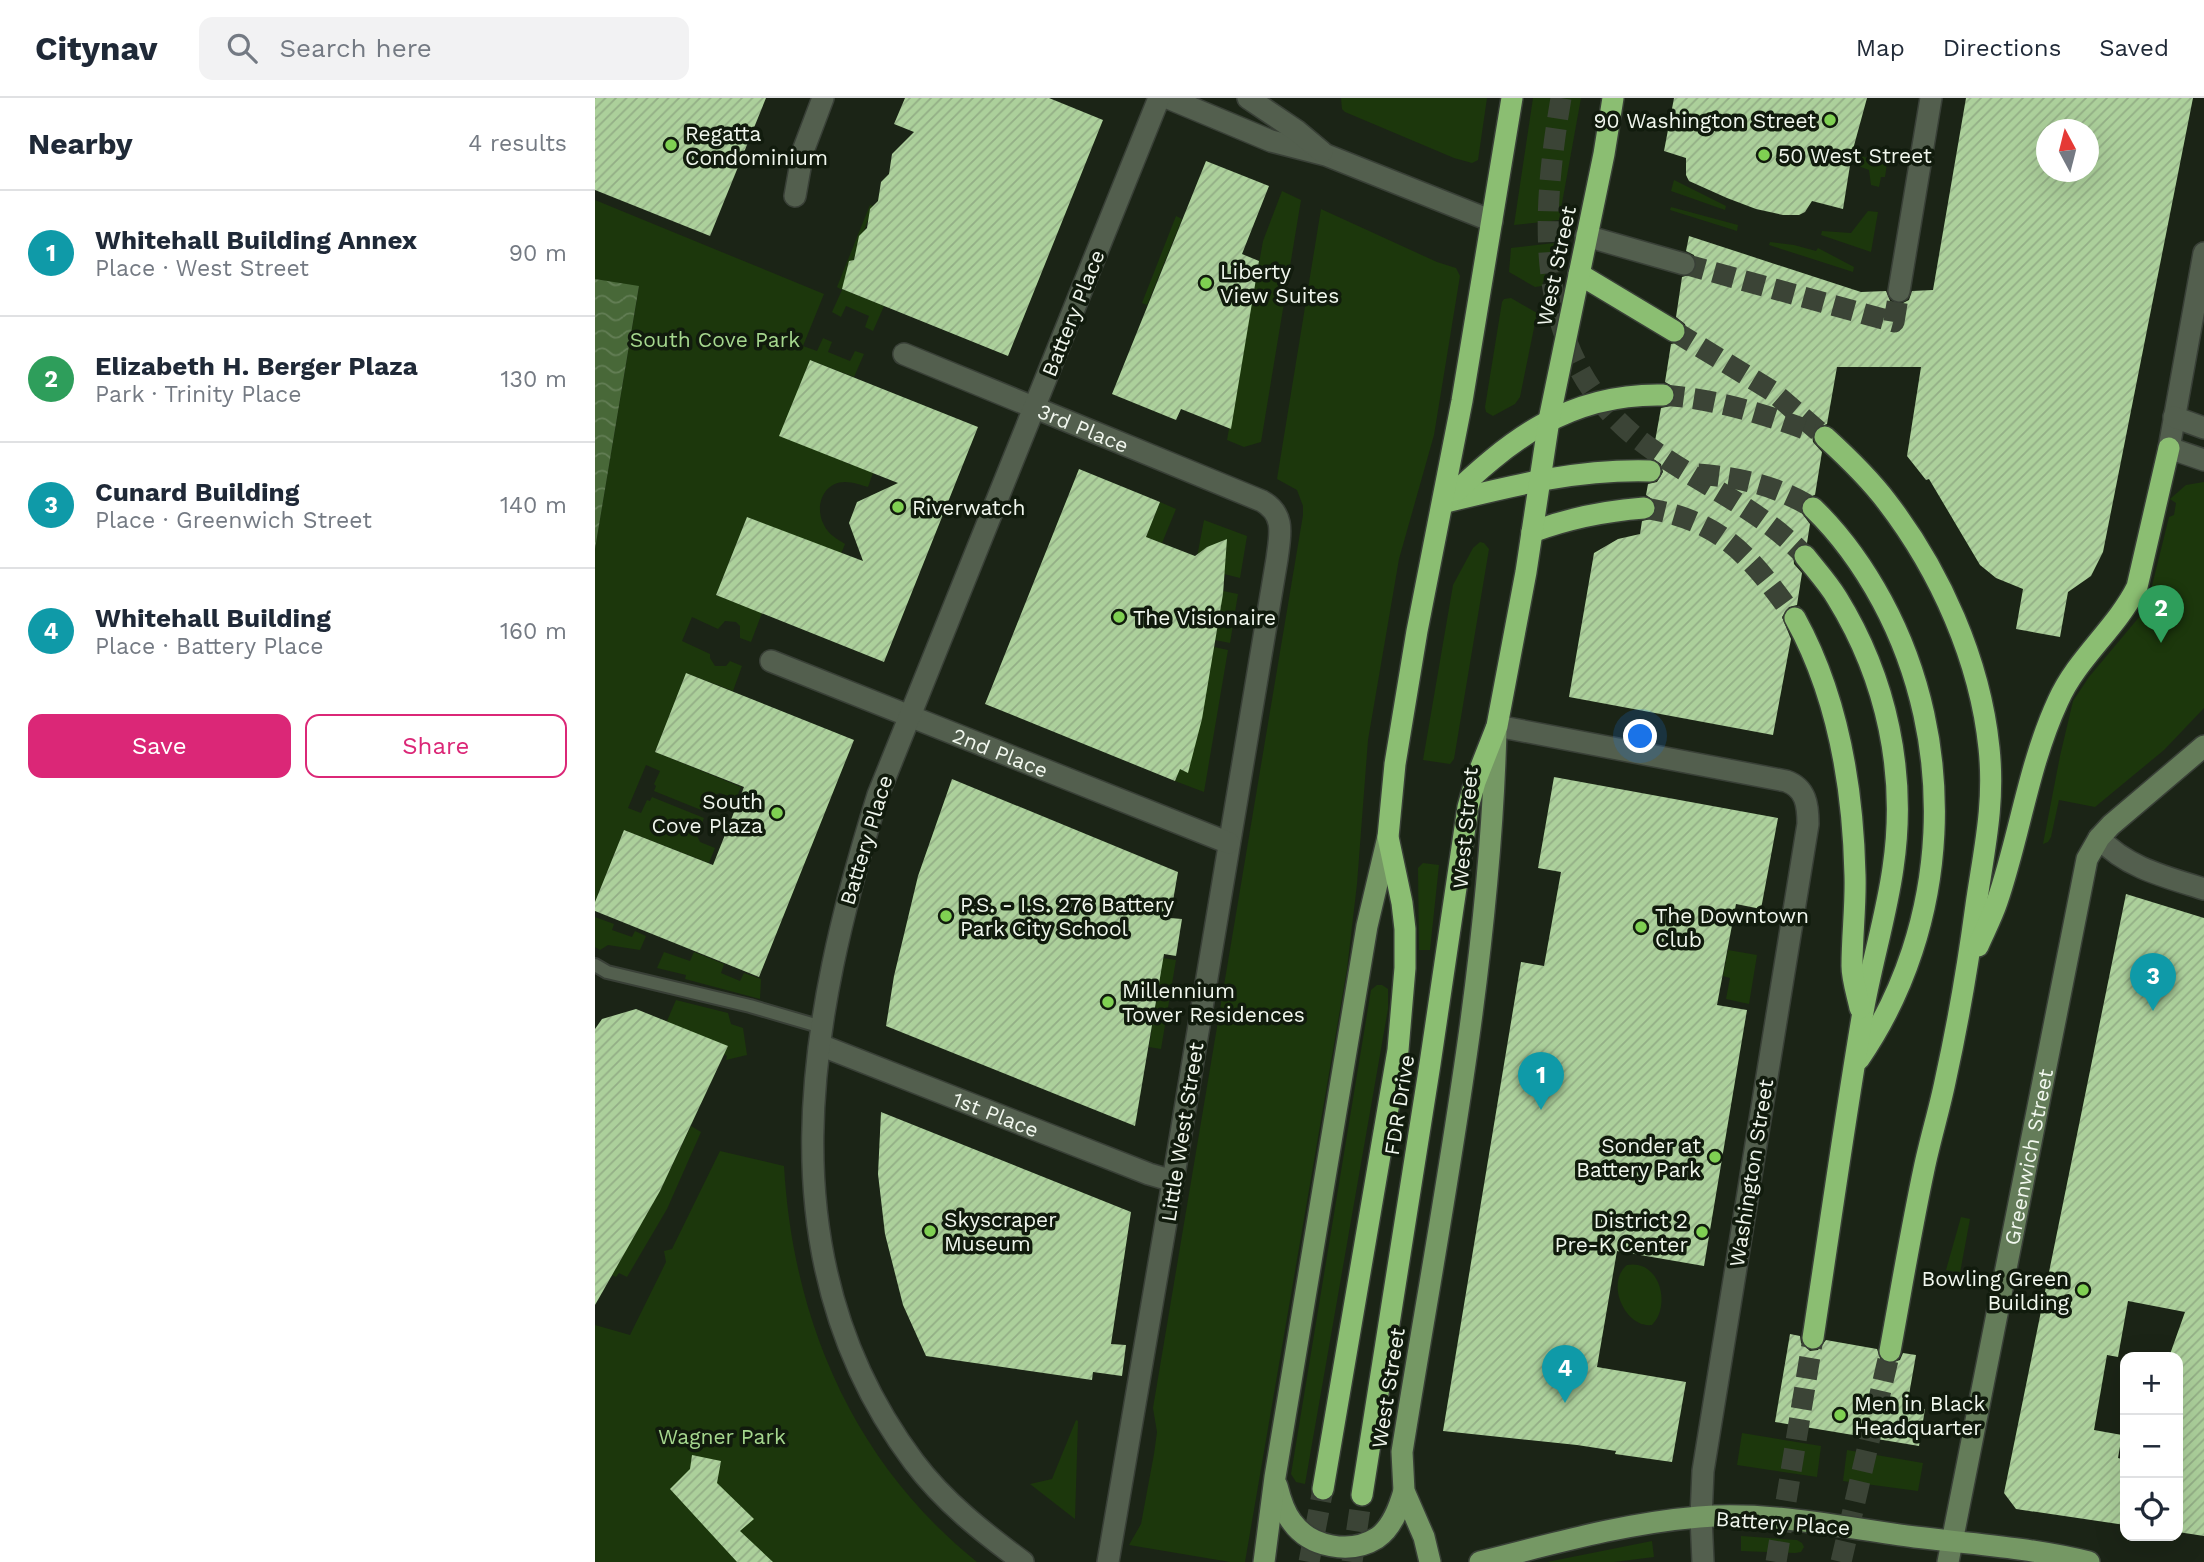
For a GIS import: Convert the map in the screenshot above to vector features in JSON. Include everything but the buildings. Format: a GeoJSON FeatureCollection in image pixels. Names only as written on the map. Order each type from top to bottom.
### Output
{"type":"FeatureCollection","features":[{"type":"Feature","properties":{"kind":"highway"},"geometry":{"type":"LineString","coordinates":[[1388,837],[1403,712],[1444,503],[1512,98]]}},
{"type":"Feature","properties":{"kind":"highway","name":"West Street"},"geometry":{"type":"LineString","coordinates":[[1496,726],[1532,532],[1549,420],[1613,98]]}},
{"type":"Feature","properties":{"kind":"highway"},"geometry":{"type":"LineString","coordinates":[[1579,274],[1674,331]]}},
{"type":"Feature","properties":{"kind":"highway"},"geometry":{"type":"LineString","coordinates":[[1444,503],[1481,467],[1549,420],[1586,404],[1613,398],[1663,395]]}},
{"type":"Feature","properties":{"kind":"highway"},"geometry":{"type":"LineString","coordinates":[[1825,437],[1886,501],[1915,542],[1949,607],[1974,674],[1989,747],[1991,814],[1968,971],[1924,1171],[1890,1351]]}},
{"type":"Feature","properties":{"kind":"highway"},"geometry":{"type":"LineString","coordinates":[[1968,971],[1997,903],[2028,782],[2051,716],[2070,677],[2127,607],[2137,587],[2169,448]]}},
{"type":"Feature","properties":{"kind":"highway"},"geometry":{"type":"LineString","coordinates":[[1444,503],[1541,479],[1599,471],[1650,471]]}},
{"type":"Feature","properties":{"kind":"highway"},"geometry":{"type":"LineString","coordinates":[[1532,532],[1561,521],[1588,515],[1644,508]]}},
{"type":"Feature","properties":{"kind":"highway"},"geometry":{"type":"LineString","coordinates":[[1813,508],[1851,549],[1890,617],[1918,690],[1928,727],[1933,768],[1933,850],[1920,924],[1893,1003],[1855,1063]]}},
{"type":"Feature","properties":{"kind":"highway"},"geometry":{"type":"LineString","coordinates":[[1805,556],[1836,596],[1866,654],[1879,687],[1887,719],[1899,789],[1894,866],[1862,1016],[1813,1338]]}},
{"type":"Feature","properties":{"kind":"highway"},"geometry":{"type":"LineString","coordinates":[[1794,618],[1808,641],[1826,684],[1846,774],[1855,863],[1855,922],[1851,968],[1862,1016]]}},
{"type":"Feature","properties":{"kind":"highway","name":"FDR Drive"},"geometry":{"type":"LineString","coordinates":[[1362,1495],[1468,807],[1496,726]]}},
{"type":"Feature","properties":{"kind":"highway","name":"FDR Drive"},"geometry":{"type":"LineString","coordinates":[[1323,1489],[1398,1050],[1402,1010],[1405,958],[1402,903],[1388,837]]}},
{"type":"Feature","properties":{"kind":"main road","name":"West Street"},"geometry":{"type":"LineString","coordinates":[[1430,1562],[1424,1537],[1404,1491],[1402,1452],[1474,989],[1493,810],[1496,726]]}},
{"type":"Feature","properties":{"kind":"main road"},"geometry":{"type":"LineString","coordinates":[[2099,838],[2204,746]]}},
{"type":"Feature","properties":{"kind":"main road"},"geometry":{"type":"LineString","coordinates":[[1264,1562],[1275,1477],[1367,926],[1388,837]]}},
{"type":"Feature","properties":{"kind":"main road","name":"Greenwich Street"},"geometry":{"type":"LineString","coordinates":[[1948,1562],[2084,869],[2099,838]]}},
{"type":"Feature","properties":{"kind":"main road"},"geometry":{"type":"LineString","coordinates":[[1275,1477],[1291,1522],[1312,1539],[1339,1547],[1352,1547],[1377,1538],[1395,1516],[1404,1491]]}},
{"type":"Feature","properties":{"kind":"main road","name":"Battery Place"},"geometry":{"type":"LineString","coordinates":[[1480,1562],[1596,1534],[1701,1517],[1807,1521],[2009,1547],[2089,1562]]}},
{"type":"Feature","properties":{"kind":"street"},"geometry":{"type":"LineString","coordinates":[[795,196],[803,151],[823,98]]}},
{"type":"Feature","properties":{"kind":"street","name":"Battery Place"},"geometry":{"type":"LineString","coordinates":[[1023,1562],[957,1509],[915,1463],[876,1403],[845,1337],[824,1263],[813,1190],[814,1098],[833,962],[853,875],[878,795],[1159,98]]}},
{"type":"Feature","properties":{"kind":"street"},"geometry":{"type":"LineString","coordinates":[[1168,98],[1271,141],[1326,155],[1492,221]]}},
{"type":"Feature","properties":{"kind":"street"},"geometry":{"type":"LineString","coordinates":[[1248,98],[1297,131],[1326,155]]}},
{"type":"Feature","properties":{"kind":"street"},"geometry":{"type":"LineString","coordinates":[[1899,291],[1931,98]]}},
{"type":"Feature","properties":{"kind":"street"},"geometry":{"type":"LineString","coordinates":[[1586,236],[1684,264]]}},
{"type":"Feature","properties":{"kind":"street"},"geometry":{"type":"LineString","coordinates":[[2204,253],[2169,448],[2204,460]]}},
{"type":"Feature","properties":{"kind":"street","name":"3rd Place"},"geometry":{"type":"LineString","coordinates":[[904,354],[1262,502]]}},
{"type":"Feature","properties":{"kind":"street"},"geometry":{"type":"LineString","coordinates":[[2174,417],[2204,428]]}},
{"type":"Feature","properties":{"kind":"street","name":"Little West Street"},"geometry":{"type":"LineString","coordinates":[[1108,1562],[1280,537],[1278,516],[1272,507],[1262,502]]}},
{"type":"Feature","properties":{"kind":"street","name":"2nd Place"},"geometry":{"type":"LineString","coordinates":[[771,661],[1229,843]]}},
{"type":"Feature","properties":{"kind":"street","name":"Washington Street"},"geometry":{"type":"LineString","coordinates":[[1496,726],[1786,781],[1798,787],[1806,801],[1808,824],[1703,1471],[1703,1562]]}},
{"type":"Feature","properties":{"kind":"street"},"geometry":{"type":"LineString","coordinates":[[2099,838],[2117,856],[2127,861],[2204,889]]}},
{"type":"Feature","properties":{"kind":"street","name":"1st Place"},"geometry":{"type":"LineString","coordinates":[[821,1036],[1149,1174],[1173,1181]]}},
{"type":"Feature","properties":{"kind":"lane","name":"1st Place"},"geometry":{"type":"LineString","coordinates":[[595,965],[607,972],[750,1006],[821,1036]]}},
{"type":"Feature","properties":{"kind":"green space"},"geometry":{"type":"Polygon","coordinates":[[[1341,98],[1487,98],[1478,160],[1472,163],[1454,158],[1345,112],[1341,98]]]}},
{"type":"Feature","properties":{"kind":"green space"},"geometry":{"type":"Polygon","coordinates":[[[1533,98],[1581,98],[1559,220],[1514,225],[1533,98]]]}},
{"type":"Feature","properties":{"kind":"green space"},"geometry":{"type":"Polygon","coordinates":[[[1852,153],[1887,164],[1885,177],[1881,177],[1879,187],[1871,185],[1869,170],[1850,163],[1852,153]]]}},
{"type":"Feature","properties":{"kind":"green space"},"geometry":{"type":"Polygon","coordinates":[[[1674,180],[1726,206],[1725,210],[1671,191],[1674,180]]]}},
{"type":"Feature","properties":{"kind":"green space"},"geometry":{"type":"Polygon","coordinates":[[[1282,191],[1301,200],[1261,442],[1244,447],[1227,440],[1263,241],[1282,191]]]}},
{"type":"Feature","properties":{"kind":"green space","name":"South Cove Park"},"geometry":{"type":"Polygon","coordinates":[[[595,200],[824,294],[803,346],[817,351],[823,338],[832,342],[828,352],[850,361],[855,351],[864,354],[854,377],[810,360],[780,436],[841,456],[844,462],[852,465],[856,463],[873,473],[868,487],[851,482],[837,483],[826,491],[820,503],[824,525],[833,536],[845,544],[841,554],[747,517],[716,595],[762,613],[751,642],[740,638],[740,626],[736,622],[725,621],[718,629],[692,617],[682,641],[710,654],[715,666],[726,666],[730,661],[742,666],[733,691],[686,673],[655,752],[741,787],[736,799],[720,793],[713,796],[706,812],[654,791],[660,771],[646,765],[628,808],[641,813],[647,800],[650,801],[652,797],[704,818],[697,836],[700,842],[715,848],[709,863],[624,830],[595,902],[595,549],[639,287],[595,279],[595,200]]]}},
{"type":"Feature","properties":{"kind":"green space"},"geometry":{"type":"Polygon","coordinates":[[[870,205],[873,206],[853,261],[849,262],[842,289],[884,306],[873,331],[865,327],[869,316],[846,306],[841,317],[832,312],[842,290],[837,287],[870,205]]]}},
{"type":"Feature","properties":{"kind":"green space"},"geometry":{"type":"Polygon","coordinates":[[[1671,207],[1738,225],[1737,231],[1670,210],[1671,207]]]}},
{"type":"Feature","properties":{"kind":"green space"},"geometry":{"type":"Polygon","coordinates":[[[1321,209],[1437,262],[1456,268],[1460,276],[1434,435],[1399,559],[1368,740],[1357,884],[1347,969],[1245,1562],[1230,1562],[1129,1545],[1141,1524],[1154,1454],[1157,1432],[1153,1408],[1303,515],[1303,506],[1297,490],[1277,479],[1321,209]]]}},
{"type":"Feature","properties":{"kind":"green space"},"geometry":{"type":"Polygon","coordinates":[[[1868,211],[1878,212],[1871,252],[1821,235],[1822,231],[1851,233],[1868,211]]]}},
{"type":"Feature","properties":{"kind":"green space"},"geometry":{"type":"Polygon","coordinates":[[[1176,216],[1182,219],[1147,305],[1142,303],[1176,216]]]}},
{"type":"Feature","properties":{"kind":"green space"},"geometry":{"type":"Polygon","coordinates":[[[1770,242],[1816,251],[1818,248],[1854,267],[1853,272],[1769,245],[1770,242]]]}},
{"type":"Feature","properties":{"kind":"green space"},"geometry":{"type":"Polygon","coordinates":[[[1554,243],[1542,286],[1535,287],[1509,272],[1511,248],[1554,243]]]}},
{"type":"Feature","properties":{"kind":"green space"},"geometry":{"type":"Polygon","coordinates":[[[1511,298],[1537,313],[1520,397],[1515,404],[1493,416],[1486,412],[1485,407],[1502,302],[1511,298]]]}},
{"type":"Feature","properties":{"kind":"green space"},"geometry":{"type":"Polygon","coordinates":[[[2204,482],[2204,708],[2164,750],[2095,807],[2059,800],[2051,837],[2043,844],[2073,701],[2148,602],[2169,517],[2174,515],[2176,503],[2170,499],[2186,485],[2204,482]]]}},
{"type":"Feature","properties":{"kind":"green space"},"geometry":{"type":"Polygon","coordinates":[[[1160,502],[1176,509],[1162,543],[1146,537],[1160,502]]]}},
{"type":"Feature","properties":{"kind":"green space"},"geometry":{"type":"Polygon","coordinates":[[[1204,520],[1247,536],[1240,578],[1224,574],[1215,544],[1207,547],[1197,557],[1204,520]]]}},
{"type":"Feature","properties":{"kind":"green space"},"geometry":{"type":"Polygon","coordinates":[[[1480,542],[1489,549],[1454,759],[1450,764],[1423,760],[1453,585],[1473,548],[1480,542]]]}},
{"type":"Feature","properties":{"kind":"green space"},"geometry":{"type":"Polygon","coordinates":[[[1223,591],[1238,594],[1230,643],[1215,640],[1223,591]]]}},
{"type":"Feature","properties":{"kind":"green space"},"geometry":{"type":"Polygon","coordinates":[[[1214,647],[1228,650],[1204,792],[1175,781],[1180,769],[1188,772],[1214,647]]]}},
{"type":"Feature","properties":{"kind":"green space"},"geometry":{"type":"Polygon","coordinates":[[[1423,863],[1439,865],[1430,950],[1419,950],[1418,868],[1423,863]]]}},
{"type":"Feature","properties":{"kind":"green space"},"geometry":{"type":"Polygon","coordinates":[[[595,917],[614,924],[612,930],[632,937],[635,931],[646,936],[640,950],[608,945],[600,950],[595,947],[595,917]]]}},
{"type":"Feature","properties":{"kind":"green space"},"geometry":{"type":"Polygon","coordinates":[[[1728,950],[1757,955],[1749,1004],[1726,999],[1730,978],[1723,976],[1728,950]]]}},
{"type":"Feature","properties":{"kind":"green space"},"geometry":{"type":"Polygon","coordinates":[[[664,952],[690,961],[694,952],[724,964],[721,973],[740,981],[744,973],[761,979],[760,999],[685,979],[686,975],[657,968],[664,952]]]}},
{"type":"Feature","properties":{"kind":"green space"},"geometry":{"type":"Polygon","coordinates":[[[1163,958],[1176,960],[1161,1049],[1149,1047],[1163,958]]]}},
{"type":"Feature","properties":{"kind":"green space"},"geometry":{"type":"Polygon","coordinates":[[[1377,985],[1388,989],[1388,1009],[1305,1484],[1296,1482],[1291,1474],[1371,990],[1377,985]]]}},
{"type":"Feature","properties":{"kind":"green space"},"geometry":{"type":"Polygon","coordinates":[[[676,1000],[728,1013],[731,1024],[743,1028],[747,1055],[726,1060],[727,1056],[667,1021],[676,1000]]]}},
{"type":"Feature","properties":{"kind":"green space"},"geometry":{"type":"Polygon","coordinates":[[[691,1126],[701,1132],[667,1209],[627,1277],[619,1273],[616,1277],[612,1275],[660,1191],[691,1126]]]}},
{"type":"Feature","properties":{"kind":"green space","name":"Wagner Park"},"geometry":{"type":"Polygon","coordinates":[[[720,1151],[784,1166],[790,1224],[801,1280],[817,1334],[838,1385],[864,1434],[896,1480],[934,1523],[977,1562],[595,1562],[595,1325],[630,1335],[666,1262],[664,1251],[672,1249],[720,1151]]]}},
{"type":"Feature","properties":{"kind":"green space"},"geometry":{"type":"Polygon","coordinates":[[[1961,1217],[1970,1219],[1960,1273],[1946,1270],[1961,1217]]]}},
{"type":"Feature","properties":{"kind":"green space"},"geometry":{"type":"Polygon","coordinates":[[[1627,1265],[1638,1265],[1647,1269],[1659,1285],[1661,1306],[1652,1325],[1642,1324],[1634,1319],[1621,1303],[1618,1282],[1627,1265]]]}},
{"type":"Feature","properties":{"kind":"green space"},"geometry":{"type":"Polygon","coordinates":[[[1076,1420],[1075,1519],[1030,1484],[1052,1479],[1076,1420]]]}},
{"type":"Feature","properties":{"kind":"green space"},"geometry":{"type":"Polygon","coordinates":[[[1742,1433],[1821,1446],[1817,1477],[1737,1465],[1742,1433]]]}},
{"type":"Feature","properties":{"kind":"green space"},"geometry":{"type":"Polygon","coordinates":[[[1847,1450],[1923,1463],[1918,1491],[1843,1481],[1847,1450]]]}},
{"type":"Feature","properties":{"kind":"green space"},"geometry":{"type":"Polygon","coordinates":[[[1741,1536],[1797,1540],[1804,1547],[1801,1552],[1795,1553],[1741,1551],[1741,1536]]]}},
{"type":"Feature","properties":{"kind":"green space"},"geometry":{"type":"Polygon","coordinates":[[[1652,1541],[1654,1557],[1614,1562],[1547,1562],[1652,1541]]]}},
{"type":"Feature","properties":{"kind":"water"},"geometry":{"type":"Polygon","coordinates":[[[595,279],[639,286],[595,549],[595,279]]]}},
{"type":"Feature","properties":{"kind":"tunnel"},"geometry":{"type":"LineString","coordinates":[[1561,98],[1549,196],[1549,244],[1553,291],[1565,336],[1584,378],[1613,416],[1653,450],[1770,525],[1805,556]]}},
{"type":"Feature","properties":{"kind":"tunnel"},"geometry":{"type":"LineString","coordinates":[[1684,264],[1894,322],[1899,291]]}},
{"type":"Feature","properties":{"kind":"tunnel"},"geometry":{"type":"LineString","coordinates":[[1674,331],[1772,391],[1825,437]]}},
{"type":"Feature","properties":{"kind":"tunnel"},"geometry":{"type":"LineString","coordinates":[[1663,395],[1739,408],[1813,432]]}},
{"type":"Feature","properties":{"kind":"tunnel"},"geometry":{"type":"LineString","coordinates":[[1698,474],[1758,484],[1813,508]]}},
{"type":"Feature","properties":{"kind":"tunnel"},"geometry":{"type":"LineString","coordinates":[[1644,508],[1694,522],[1732,545],[1764,577],[1795,618]]}},
{"type":"Feature","properties":{"kind":"tunnel"},"geometry":{"type":"LineString","coordinates":[[1776,1562],[1813,1338]]}},
{"type":"Feature","properties":{"kind":"tunnel"},"geometry":{"type":"LineString","coordinates":[[1841,1562],[1890,1351]]}},
{"type":"Feature","properties":{"kind":"tunnel"},"geometry":{"type":"LineString","coordinates":[[1309,1562],[1323,1489]]}},
{"type":"Feature","properties":{"kind":"tunnel"},"geometry":{"type":"LineString","coordinates":[[1352,1562],[1362,1495]]}},
{"type":"Feature","properties":{"kind":"place","name":"90 Washington Street"},"geometry":{"type":"Point","coordinates":[1830,120]}},
{"type":"Feature","properties":{"kind":"place","name":"Regatta Condominium"},"geometry":{"type":"Point","coordinates":[671,145]}},
{"type":"Feature","properties":{"kind":"place","name":"50 West Street"},"geometry":{"type":"Point","coordinates":[1764,155]}},
{"type":"Feature","properties":{"kind":"place","name":"Liberty View Suites"},"geometry":{"type":"Point","coordinates":[1206,283]}},
{"type":"Feature","properties":{"kind":"place","name":"Riverwatch"},"geometry":{"type":"Point","coordinates":[898,507]}},
{"type":"Feature","properties":{"kind":"place","name":"The Visionaire"},"geometry":{"type":"Point","coordinates":[1119,617]}},
{"type":"Feature","properties":{"kind":"place","name":"Elizabeth H. Berger Plaza"},"geometry":{"type":"Point","coordinates":[2161,643]}},
{"type":"Feature","properties":{"kind":"place","name":"South Cove Plaza"},"geometry":{"type":"Point","coordinates":[777,813]}},
{"type":"Feature","properties":{"kind":"place","name":"P.S. - I.S. 276 Battery Park City School"},"geometry":{"type":"Point","coordinates":[946,916]}},
{"type":"Feature","properties":{"kind":"place","name":"The Downtown Club"},"geometry":{"type":"Point","coordinates":[1641,927]}},
{"type":"Feature","properties":{"kind":"place","name":"Millennium Tower Residences"},"geometry":{"type":"Point","coordinates":[1108,1002]}},
{"type":"Feature","properties":{"kind":"place","name":"Cunard Building"},"geometry":{"type":"Point","coordinates":[2153,1011]}},
{"type":"Feature","properties":{"kind":"place","name":"Whitehall Building Annex"},"geometry":{"type":"Point","coordinates":[1541,1110]}},
{"type":"Feature","properties":{"kind":"place","name":"Sonder at Battery Park"},"geometry":{"type":"Point","coordinates":[1715,1157]}},
{"type":"Feature","properties":{"kind":"place","name":"Skyscraper Museum"},"geometry":{"type":"Point","coordinates":[930,1231]}},
{"type":"Feature","properties":{"kind":"place","name":"District 2 Pre-K Center"},"geometry":{"type":"Point","coordinates":[1702,1232]}},
{"type":"Feature","properties":{"kind":"place","name":"Bowling Green Building"},"geometry":{"type":"Point","coordinates":[2083,1290]}},
{"type":"Feature","properties":{"kind":"place","name":"Whitehall Building"},"geometry":{"type":"Point","coordinates":[1565,1403]}},
{"type":"Feature","properties":{"kind":"place","name":"Men in Black Headquarter"},"geometry":{"type":"Point","coordinates":[1840,1415]}}]}
